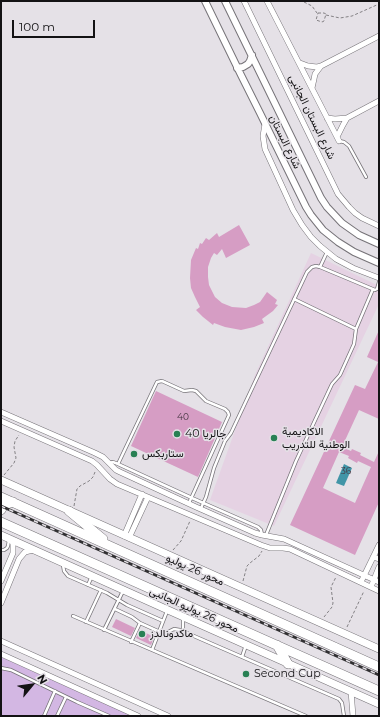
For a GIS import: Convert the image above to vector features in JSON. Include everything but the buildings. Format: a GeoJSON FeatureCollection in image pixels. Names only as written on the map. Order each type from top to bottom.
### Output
{"type":"FeatureCollection","features":[{"type":"Feature","properties":{"kind":"highway","name":"محور 26 يوليو"},"geometry":{"type":"LineString","coordinates":[[1,496],[379,666]]}},
{"type":"Feature","properties":{"kind":"highway"},"geometry":{"type":"LineString","coordinates":[[1,510],[7,503],[13,502]]}},
{"type":"Feature","properties":{"kind":"highway"},"geometry":{"type":"LineString","coordinates":[[71,512],[112,546]]}},
{"type":"Feature","properties":{"kind":"highway"},"geometry":{"type":"LineString","coordinates":[[2,521],[379,691]]}},
{"type":"Feature","properties":{"kind":"highway"},"geometry":{"type":"LineString","coordinates":[[277,646],[288,664]]}},
{"type":"Feature","properties":{"kind":"main road"},"geometry":{"type":"LineString","coordinates":[[1,479],[126,537],[168,554],[320,623],[378,647]]}},
{"type":"Feature","properties":{"kind":"main road","name":"محور 26 يوليو الجانبى"},"geometry":{"type":"LineString","coordinates":[[1,535],[379,704]]}},
{"type":"Feature","properties":{"kind":"street","name":"شارع البستان"},"geometry":{"type":"LineString","coordinates":[[205,1],[306,207],[320,226],[330,236],[354,252],[379,263]]}},
{"type":"Feature","properties":{"kind":"street","name":"شارع البستان"},"geometry":{"type":"LineString","coordinates":[[225,1],[319,192],[328,207],[342,223],[350,229],[379,244]]}},
{"type":"Feature","properties":{"kind":"street","name":"شارع البستان الجانبى"},"geometry":{"type":"LineString","coordinates":[[244,1],[338,194],[355,213],[379,226]]}},
{"type":"Feature","properties":{"kind":"street"},"geometry":{"type":"LineString","coordinates":[[267,1],[338,139]]}},
{"type":"Feature","properties":{"kind":"street"},"geometry":{"type":"LineString","coordinates":[[312,89],[314,79],[318,70],[322,66],[379,36]]}},
{"type":"Feature","properties":{"kind":"street"},"geometry":{"type":"LineString","coordinates":[[237,68],[248,64],[252,55]]}},
{"type":"Feature","properties":{"kind":"street"},"geometry":{"type":"LineString","coordinates":[[299,63],[308,66],[322,66]]}},
{"type":"Feature","properties":{"kind":"street"},"geometry":{"type":"LineString","coordinates":[[328,118],[335,120],[347,118],[379,101]]}},
{"type":"Feature","properties":{"kind":"street"},"geometry":{"type":"LineString","coordinates":[[338,139],[347,118]]}},
{"type":"Feature","properties":{"kind":"street"},"geometry":{"type":"LineString","coordinates":[[265,124],[263,136],[265,149],[302,225],[311,237],[328,252],[346,264],[379,278]]}},
{"type":"Feature","properties":{"kind":"street"},"geometry":{"type":"LineString","coordinates":[[1,412],[100,455],[116,470],[189,504],[255,533],[284,539],[377,580]]}},
{"type":"Feature","properties":{"kind":"street"},"geometry":{"type":"LineString","coordinates":[[1,421],[92,461],[106,476],[113,481],[148,497],[264,546],[290,549],[379,591]]}},
{"type":"Feature","properties":{"kind":"street"},"geometry":{"type":"LineString","coordinates":[[59,447],[63,439]]}},
{"type":"Feature","properties":{"kind":"street"},"geometry":{"type":"LineString","coordinates":[[126,537],[142,494]]}},
{"type":"Feature","properties":{"kind":"street"},"geometry":{"type":"LineString","coordinates":[[126,537],[148,497]]}},
{"type":"Feature","properties":{"kind":"street"},"geometry":{"type":"LineString","coordinates":[[192,516],[198,508]]}},
{"type":"Feature","properties":{"kind":"street"},"geometry":{"type":"LineString","coordinates":[[1,581],[13,553],[13,544],[10,539]]}},
{"type":"Feature","properties":{"kind":"street"},"geometry":{"type":"LineString","coordinates":[[361,582],[379,544]]}},
{"type":"Feature","properties":{"kind":"street"},"geometry":{"type":"LineString","coordinates":[[1,603],[19,559],[25,552],[34,550]]}},
{"type":"Feature","properties":{"kind":"street"},"geometry":{"type":"LineString","coordinates":[[373,557],[379,559]]}},
{"type":"Feature","properties":{"kind":"street"},"geometry":{"type":"LineString","coordinates":[[369,586],[377,580],[379,567]]}},
{"type":"Feature","properties":{"kind":"street"},"geometry":{"type":"LineString","coordinates":[[1,641],[168,716]]}},
{"type":"Feature","properties":{"kind":"street"},"geometry":{"type":"LineString","coordinates":[[1,654],[138,716]]}},
{"type":"Feature","properties":{"kind":"street"},"geometry":{"type":"LineString","coordinates":[[351,691],[353,715]]}},
{"type":"Feature","properties":{"kind":"lane"},"geometry":{"type":"LineString","coordinates":[[338,139],[349,146],[366,177]]}},
{"type":"Feature","properties":{"kind":"lane"},"geometry":{"type":"LineString","coordinates":[[320,267],[328,252]]}},
{"type":"Feature","properties":{"kind":"lane"},"geometry":{"type":"LineString","coordinates":[[198,508],[203,503],[214,468],[225,441],[231,433],[307,272],[312,267],[320,267],[373,290]]}},
{"type":"Feature","properties":{"kind":"lane"},"geometry":{"type":"LineString","coordinates":[[264,536],[332,384],[340,375],[354,344],[356,329],[373,290],[376,290],[379,282]]}},
{"type":"Feature","properties":{"kind":"lane"},"geometry":{"type":"LineString","coordinates":[[294,299],[356,329]]}},
{"type":"Feature","properties":{"kind":"lane"},"geometry":{"type":"LineString","coordinates":[[118,464],[157,382],[162,381],[182,390],[196,391],[206,401],[225,409],[229,415],[189,504]]}},
{"type":"Feature","properties":{"kind":"lane"},"geometry":{"type":"LineString","coordinates":[[109,463],[113,462],[118,464],[258,527],[264,536]]}},
{"type":"Feature","properties":{"kind":"lane"},"geometry":{"type":"LineString","coordinates":[[1,550],[7,548],[10,539]]}},
{"type":"Feature","properties":{"kind":"lane"},"geometry":{"type":"LineString","coordinates":[[62,562],[66,575],[101,590],[127,605],[163,621]]}},
{"type":"Feature","properties":{"kind":"lane"},"geometry":{"type":"LineString","coordinates":[[88,585],[92,576]]}},
{"type":"Feature","properties":{"kind":"lane"},"geometry":{"type":"LineString","coordinates":[[86,622],[101,590]]}},
{"type":"Feature","properties":{"kind":"lane"},"geometry":{"type":"LineString","coordinates":[[104,630],[124,590]]}},
{"type":"Feature","properties":{"kind":"lane"},"geometry":{"type":"LineString","coordinates":[[115,609],[160,632],[166,633],[176,629],[183,631],[339,698],[343,707],[343,715],[353,715]]}},
{"type":"Feature","properties":{"kind":"lane"},"geometry":{"type":"LineString","coordinates":[[152,650],[168,610]]}},
{"type":"Feature","properties":{"kind":"lane"},"geometry":{"type":"LineString","coordinates":[[72,616],[306,716]]}},
{"type":"Feature","properties":{"kind":"lane"},"geometry":{"type":"LineString","coordinates":[[182,616],[183,631]]}},
{"type":"Feature","properties":{"kind":"lane"},"geometry":{"type":"LineString","coordinates":[[131,642],[140,623]]}},
{"type":"Feature","properties":{"kind":"lane"},"geometry":{"type":"LineString","coordinates":[[242,656],[246,645]]}},
{"type":"Feature","properties":{"kind":"lane"},"geometry":{"type":"LineString","coordinates":[[1,668],[11,670],[109,716]]}},
{"type":"Feature","properties":{"kind":"lane"},"geometry":{"type":"LineString","coordinates":[[44,716],[55,691]]}},
{"type":"Feature","properties":{"kind":"lane"},"geometry":{"type":"LineString","coordinates":[[57,716],[66,697]]}},
{"type":"Feature","properties":{"kind":"path"},"geometry":{"type":"LineString","coordinates":[[304,2],[312,6],[318,13],[324,13],[326,15],[340,18],[352,16],[379,4]]}},
{"type":"Feature","properties":{"kind":"path"},"geometry":{"type":"LineString","coordinates":[[318,13],[316,20],[322,22],[324,22],[326,15]]}},
{"type":"Feature","properties":{"kind":"path"},"geometry":{"type":"LineString","coordinates":[[1,479],[14,463],[16,458],[14,447],[15,441],[22,431]]}},
{"type":"Feature","properties":{"kind":"path"},"geometry":{"type":"LineString","coordinates":[[71,512],[77,489],[89,481],[93,476],[97,465]]}},
{"type":"Feature","properties":{"kind":"path"},"geometry":{"type":"LineString","coordinates":[[168,554],[181,541],[192,516]]}},
{"type":"Feature","properties":{"kind":"path"},"geometry":{"type":"LineString","coordinates":[[241,587],[247,566],[259,556],[264,546]]}},
{"type":"Feature","properties":{"kind":"path"},"geometry":{"type":"LineString","coordinates":[[320,623],[332,607],[333,598],[331,590],[339,572]]}},
{"type":"Feature","properties":{"kind":"path"},"geometry":{"type":"LineString","coordinates":[[344,633],[369,586]]}},
{"type":"Feature","properties":{"kind":"shaded area","name":"الاكاديمية الوطنية للتدريب"},"geometry":{"type":"Polygon","coordinates":[[[311,253],[379,286],[379,304],[274,526],[210,500],[255,375],[311,253]]]}},
{"type":"Feature","properties":{"kind":"shaded area"},"geometry":{"type":"Polygon","coordinates":[[[1,657],[133,716],[1,716],[1,657]]]}},
{"type":"Feature","properties":{"kind":"water"},"geometry":{"type":"Polygon","coordinates":[[[344,464],[352,468],[344,486],[336,483],[344,464]]]}},
{"type":"Feature","properties":{"kind":"railway"},"geometry":{"type":"LineString","coordinates":[[1,506],[379,675]]}},
{"type":"Feature","properties":{"kind":"place","name":"جالريا 40"},"geometry":{"type":"Point","coordinates":[177,434]}},
{"type":"Feature","properties":{"kind":"place","name":"الاكاديمية الوطنية للتدريب"},"geometry":{"type":"Point","coordinates":[274,438]}},
{"type":"Feature","properties":{"kind":"place","name":"ستاربكس"},"geometry":{"type":"Point","coordinates":[134,454]}},
{"type":"Feature","properties":{"kind":"place","name":"ماكدونالدز"},"geometry":{"type":"Point","coordinates":[142,634]}},
{"type":"Feature","properties":{"kind":"place","name":"Second Cup"},"geometry":{"type":"Point","coordinates":[246,674]}}]}
